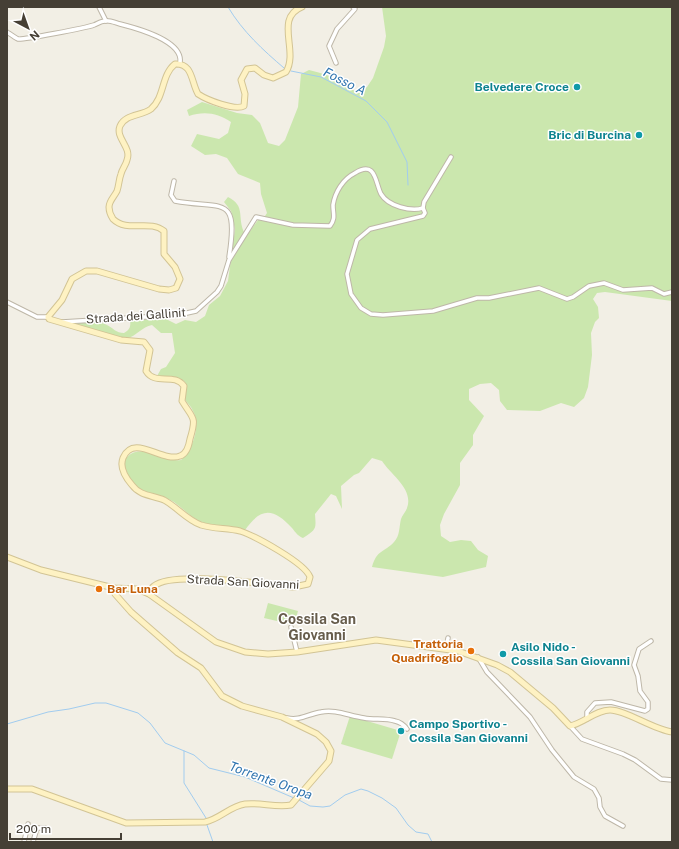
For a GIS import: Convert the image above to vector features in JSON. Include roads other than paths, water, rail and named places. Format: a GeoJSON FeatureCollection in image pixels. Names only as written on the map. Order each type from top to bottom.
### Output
{"type":"FeatureCollection","features":[{"type":"Feature","properties":{"kind":"street"},"geometry":{"type":"LineString","coordinates":[[99,7],[106,21]]}},
{"type":"Feature","properties":{"kind":"street"},"geometry":{"type":"LineString","coordinates":[[7,302],[37,316],[48,317],[62,300],[72,279],[86,271],[97,271],[159,289],[173,290],[179,284],[180,279],[175,267],[164,254],[164,231],[154,226],[131,226],[120,223],[113,219],[109,208],[128,158],[128,152],[120,136],[121,124],[126,119],[139,115],[151,108],[158,100],[171,67],[180,63],[189,69],[198,94],[212,101],[235,108],[242,107],[245,103],[241,80],[244,72],[251,68],[273,78],[286,72],[291,58],[288,22],[290,14],[302,7]]}},
{"type":"Feature","properties":{"kind":"street"},"geometry":{"type":"LineString","coordinates":[[336,63],[329,46],[337,29],[355,9],[353,7]]}},
{"type":"Feature","properties":{"kind":"street"},"geometry":{"type":"LineString","coordinates":[[7,32],[18,39],[27,39],[93,26],[106,21],[142,30],[168,43],[179,53],[181,58],[180,63]]}},
{"type":"Feature","properties":{"kind":"street"},"geometry":{"type":"LineString","coordinates":[[451,157],[424,202],[423,208],[426,213],[423,216],[370,229],[357,240],[347,274],[351,294],[362,308],[371,314],[383,315],[433,311],[477,298],[489,298],[539,288],[567,299],[573,297],[589,286],[604,283],[623,290],[652,288],[664,294],[672,292]]}},
{"type":"Feature","properties":{"kind":"street","name":"Strada dei Gallinit"},"geometry":{"type":"LineString","coordinates":[[61,322],[178,315],[192,312],[217,292],[221,286],[229,260],[256,217],[293,225],[330,226],[334,221],[333,205],[340,186],[350,175],[359,170],[370,170],[376,176],[381,194],[387,201],[410,209],[423,208]]}},
{"type":"Feature","properties":{"kind":"street"},"geometry":{"type":"LineString","coordinates":[[174,181],[171,196],[175,201],[216,205],[226,209],[231,215],[233,225],[229,260]]}},
{"type":"Feature","properties":{"kind":"street","name":"Strada San Giovanni"},"geometry":{"type":"LineString","coordinates":[[48,317],[49,319],[121,340],[144,342],[148,344],[150,350],[146,371],[148,375],[152,378],[177,380],[184,386],[182,401],[192,414],[194,422],[187,450],[181,456],[177,457],[163,456],[137,447],[128,451],[121,462],[122,467],[134,489],[142,494],[152,495],[172,504],[190,519],[201,525],[234,530],[252,537],[303,567],[310,577],[308,584],[294,587],[183,578],[158,584],[154,586],[149,594]]}},
{"type":"Feature","properties":{"kind":"street"},"geometry":{"type":"LineString","coordinates":[[7,556],[41,570],[64,574],[114,588],[137,589],[149,594],[216,642],[245,652],[268,654],[297,652],[376,640],[446,648],[478,657],[510,672],[553,708],[578,735],[589,743],[623,754],[635,760],[661,779],[672,780]]}},
{"type":"Feature","properties":{"kind":"street"},"geometry":{"type":"LineString","coordinates":[[114,588],[115,594],[131,612],[178,653],[201,668],[222,696],[242,706],[294,720],[320,712],[333,710],[362,718],[394,720],[401,723],[408,729]]}},
{"type":"Feature","properties":{"kind":"street"},"geometry":{"type":"LineString","coordinates":[[291,627],[297,652]]}},
{"type":"Feature","properties":{"kind":"street"},"geometry":{"type":"LineString","coordinates":[[446,648],[448,638]]}},
{"type":"Feature","properties":{"kind":"street"},"geometry":{"type":"LineString","coordinates":[[587,719],[587,712],[595,703],[611,702],[645,711],[648,709],[648,702],[640,691],[638,676],[634,665],[641,646],[650,641]]}},
{"type":"Feature","properties":{"kind":"street"},"geometry":{"type":"LineString","coordinates":[[478,657],[486,672],[530,717],[552,750],[574,777],[591,787],[596,792],[600,801],[600,807],[605,816],[623,826]]}},
{"type":"Feature","properties":{"kind":"street"},"geometry":{"type":"LineString","coordinates":[[570,726],[605,710],[615,710],[662,730],[672,732]]}},
{"type":"Feature","properties":{"kind":"street"},"geometry":{"type":"LineString","coordinates":[[7,789],[32,789],[126,823],[205,822],[213,820],[233,807],[244,804],[284,807],[291,805],[304,792],[329,762],[331,751],[326,742],[317,734],[282,717]]}},
{"type":"Feature","properties":{"kind":"street"},"geometry":{"type":"LineString","coordinates":[[24,842],[28,824]]}},
{"type":"Feature","properties":{"kind":"street"},"geometry":{"type":"LineString","coordinates":[[33,842],[37,828],[45,828]]}},
{"type":"Feature","properties":{"kind":"waterway","name":"Fosso A"},"geometry":{"type":"LineString","coordinates":[[228,7],[247,33],[284,68]]}},
{"type":"Feature","properties":{"kind":"waterway","name":"Fosso A"},"geometry":{"type":"LineString","coordinates":[[291,71],[321,77],[366,101],[387,122],[407,162],[408,185]]}},
{"type":"Feature","properties":{"kind":"waterway","name":"Torrente Oropa"},"geometry":{"type":"LineString","coordinates":[[7,724],[48,712],[95,703],[106,703],[138,713],[150,723],[165,743],[194,755],[209,768],[245,777],[294,798]]}},
{"type":"Feature","properties":{"kind":"waterway"},"geometry":{"type":"LineString","coordinates":[[184,751],[184,783],[206,818]]}},
{"type":"Feature","properties":{"kind":"waterway","name":"Torrente Oropa"},"geometry":{"type":"LineString","coordinates":[[299,800],[310,806],[323,807],[330,806],[345,795],[361,789],[368,791],[382,798],[396,808],[408,825],[416,832],[428,834],[432,842]]}},
{"type":"Feature","properties":{"kind":"waterway"},"geometry":{"type":"LineString","coordinates":[[207,825],[213,842]]}},
{"type":"Feature","properties":{"kind":"place","name":"Belvedere Croce"},"geometry":{"type":"Point","coordinates":[577,87]}},
{"type":"Feature","properties":{"kind":"place","name":"Bric di Burcina"},"geometry":{"type":"Point","coordinates":[639,135]}},
{"type":"Feature","properties":{"kind":"place","name":"Bar Luna"},"geometry":{"type":"Point","coordinates":[99,589]}},
{"type":"Feature","properties":{"kind":"place","name":"Trattoria Quadrifoglio"},"geometry":{"type":"Point","coordinates":[471,651]}},
{"type":"Feature","properties":{"kind":"place","name":"Asilo Nido - Cossila San Giovanni"},"geometry":{"type":"Point","coordinates":[503,654]}},
{"type":"Feature","properties":{"kind":"place","name":"Campo Sportivo - Cossila San Giovanni"},"geometry":{"type":"Point","coordinates":[401,731]}},
{"type":"Feature","properties":{"kind":"district","name":"Cossila San Giovanni"},"geometry":{"type":"Point","coordinates":[317,628]}}]}
